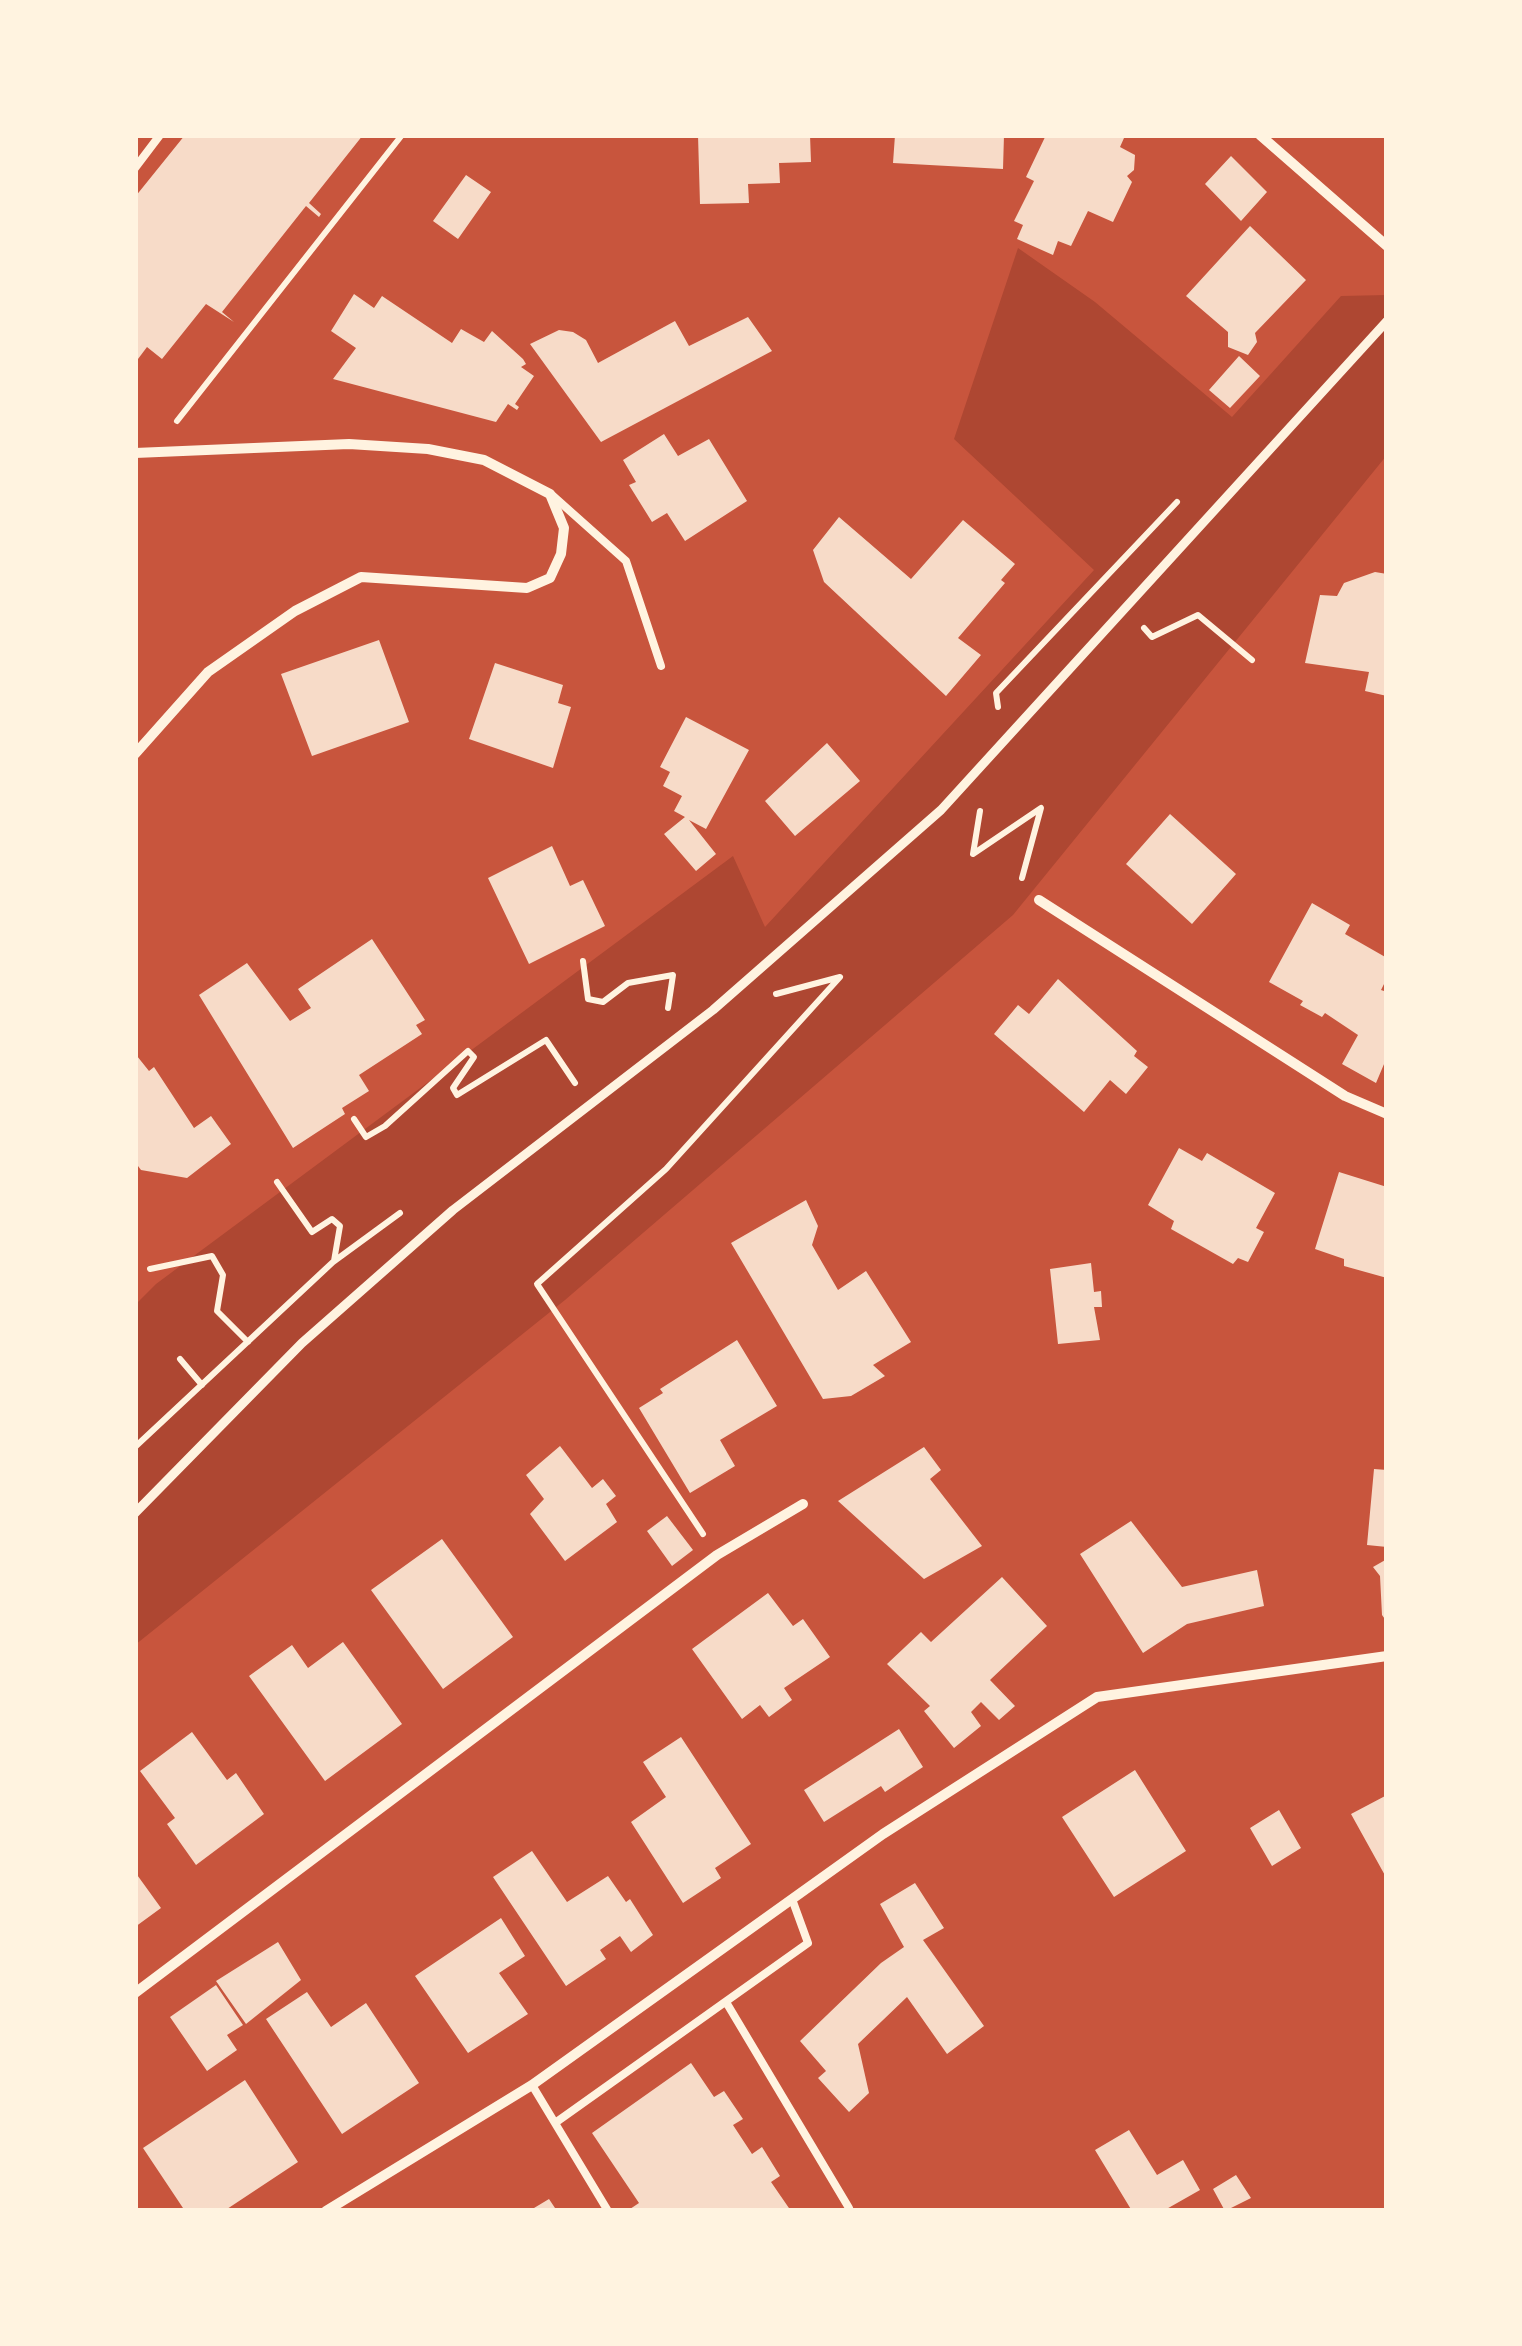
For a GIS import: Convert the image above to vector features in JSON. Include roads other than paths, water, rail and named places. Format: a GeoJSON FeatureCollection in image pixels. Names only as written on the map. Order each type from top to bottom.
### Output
{"type":"FeatureCollection","features":[{"type":"Feature","properties":{"kind":"street"},"geometry":{"type":"LineString","coordinates":[[1260,135],[1387,246]]}},
{"type":"Feature","properties":{"kind":"street"},"geometry":{"type":"LineString","coordinates":[[135,1513],[302,1342],[453,1210],[713,1010],[941,810],[1387,321]]}},
{"type":"Feature","properties":{"kind":"street"},"geometry":{"type":"LineString","coordinates":[[135,453],[150,456],[349,444],[428,449],[484,460],[550,494],[564,528],[561,554],[550,578],[527,588],[361,577],[295,611],[208,672],[135,754]]}},
{"type":"Feature","properties":{"kind":"street"},"geometry":{"type":"LineString","coordinates":[[1039,900],[1345,1096],[1387,1114]]}},
{"type":"Feature","properties":{"kind":"street"},"geometry":{"type":"LineString","coordinates":[[135,1994],[717,1556],[803,1504]]}},
{"type":"Feature","properties":{"kind":"street"},"geometry":{"type":"LineString","coordinates":[[326,2211],[532,2085],[882,1834],[1097,1697],[1387,1656]]}},
{"type":"Feature","properties":{"kind":"lane"},"geometry":{"type":"LineString","coordinates":[[135,168],[160,135]]}},
{"type":"Feature","properties":{"kind":"lane"},"geometry":{"type":"LineString","coordinates":[[550,494],[626,562],[662,666]]}},
{"type":"Feature","properties":{"kind":"lane"},"geometry":{"type":"LineString","coordinates":[[555,2123],[808,1943],[792,1899]]}},
{"type":"Feature","properties":{"kind":"lane"},"geometry":{"type":"LineString","coordinates":[[726,2002],[848,2208]]}},
{"type":"Feature","properties":{"kind":"lane"},"geometry":{"type":"LineString","coordinates":[[532,2085],[608,2211]]}}]}
